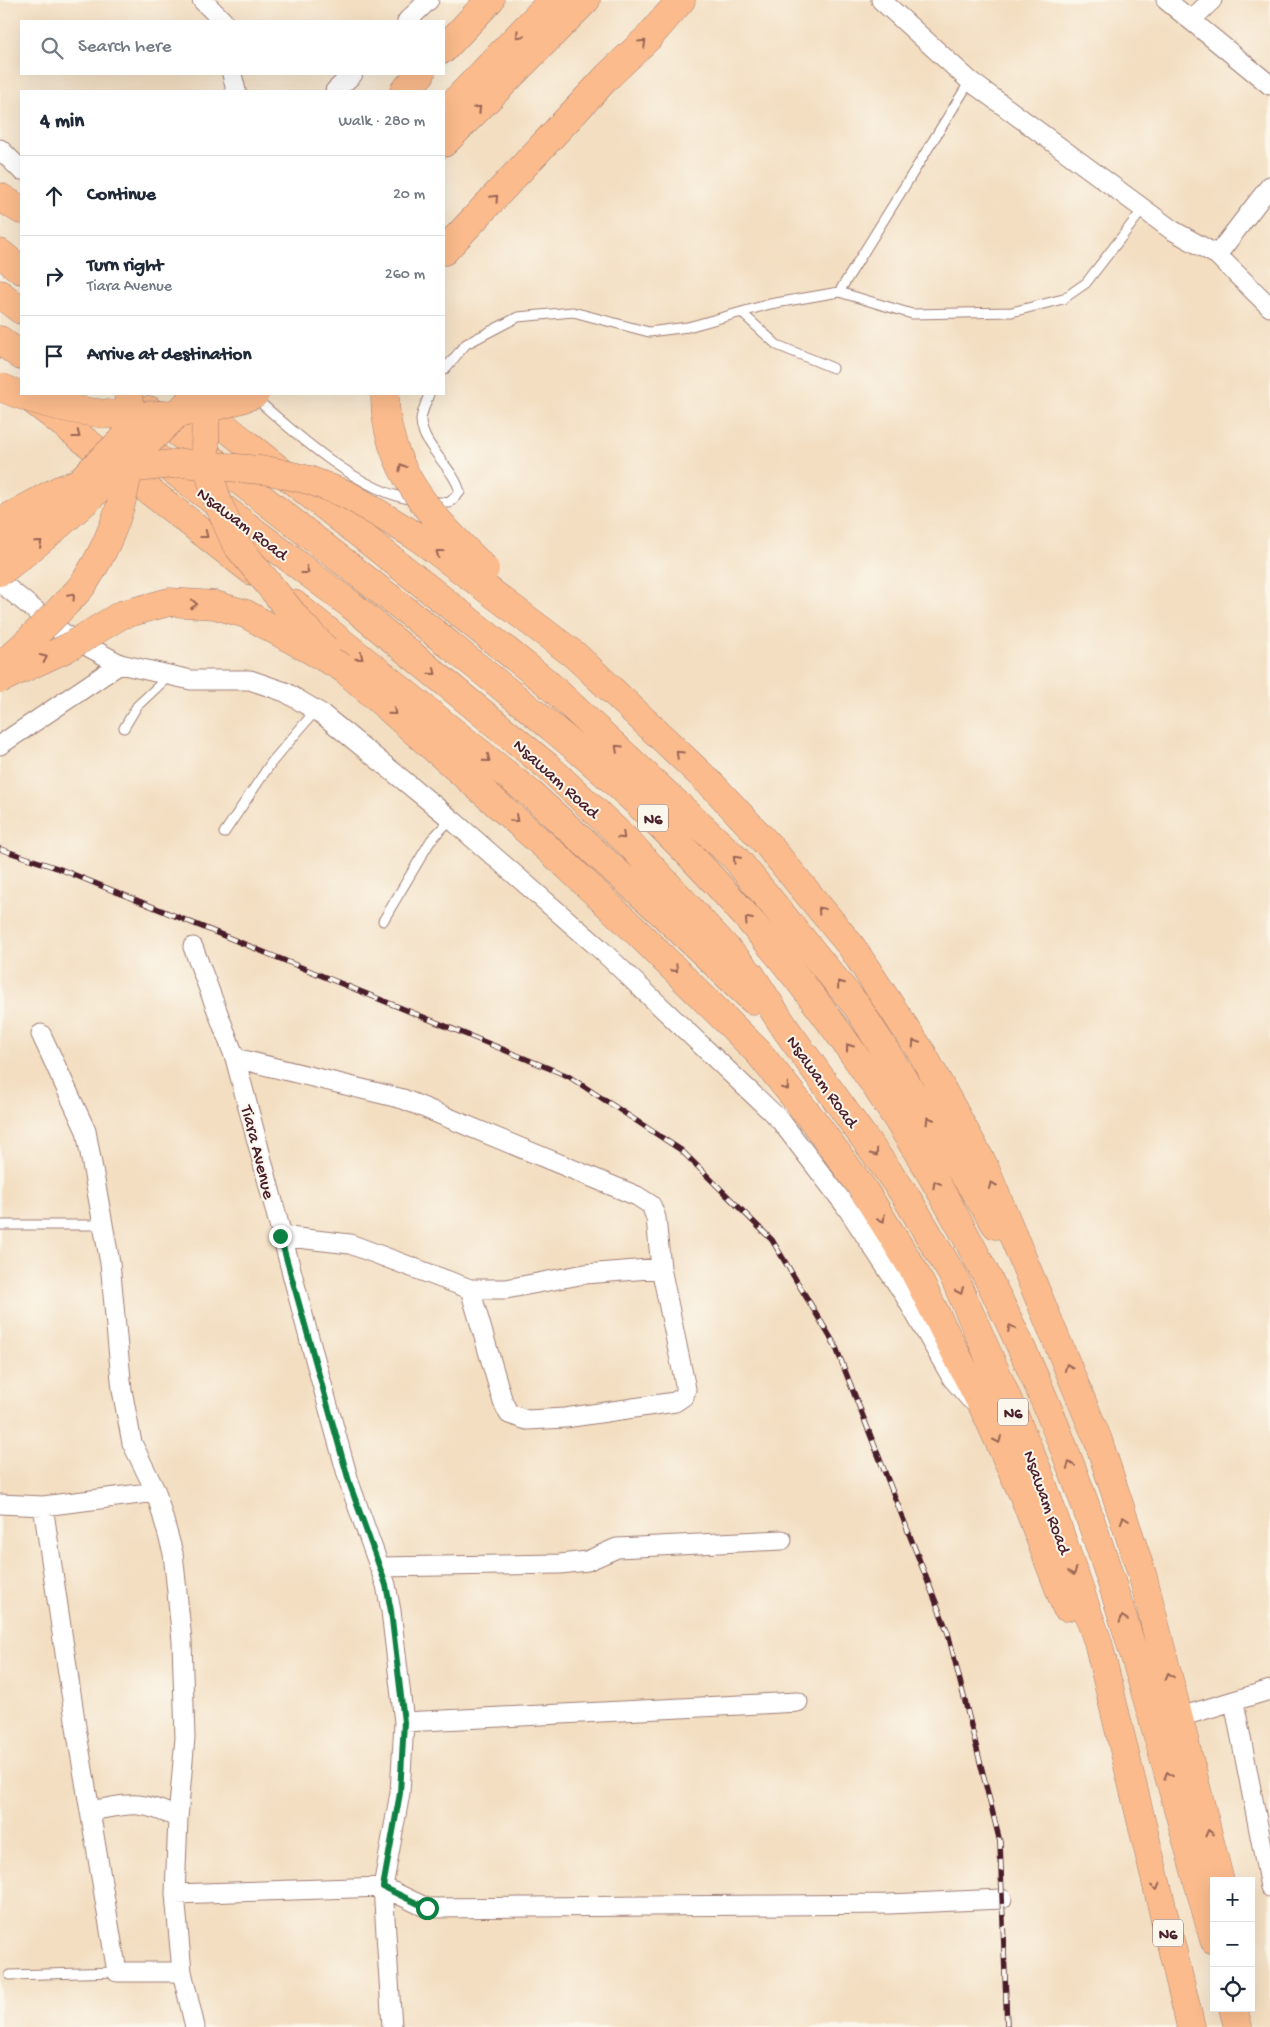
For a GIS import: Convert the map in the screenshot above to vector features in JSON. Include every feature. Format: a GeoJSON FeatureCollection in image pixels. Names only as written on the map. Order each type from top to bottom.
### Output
{"type":"FeatureCollection","features":[{"type":"Feature","properties":{"kind":"main road"},"geometry":{"type":"LineString","coordinates":[[445,48],[490,0]]}},
{"type":"Feature","properties":{"kind":"main road"},"geometry":{"type":"LineString","coordinates":[[445,112],[552,0]]}},
{"type":"Feature","properties":{"kind":"main road"},"geometry":{"type":"LineString","coordinates":[[445,256],[453,242],[608,76],[650,37],[681,0]]}},
{"type":"Feature","properties":{"kind":"main road"},"geometry":{"type":"LineString","coordinates":[[445,143],[583,3]]}},
{"type":"Feature","properties":{"kind":"main road"},"geometry":{"type":"LineString","coordinates":[[405,90],[420,75]]}},
{"type":"Feature","properties":{"kind":"main road"},"geometry":{"type":"LineString","coordinates":[[0,253],[20,269]]}},
{"type":"Feature","properties":{"kind":"main road"},"geometry":{"type":"LineString","coordinates":[[0,294],[20,309]]}},
{"type":"Feature","properties":{"kind":"main road"},"geometry":{"type":"LineString","coordinates":[[0,340],[20,355]]}},
{"type":"Feature","properties":{"kind":"main road"},"geometry":{"type":"LineString","coordinates":[[0,374],[20,390]]}},
{"type":"Feature","properties":{"kind":"main road"},"geometry":{"type":"LineString","coordinates":[[0,387],[31,400],[80,411],[128,415],[174,415],[251,395]]}},
{"type":"Feature","properties":{"kind":"main road"},"geometry":{"type":"LineString","coordinates":[[26,395],[332,634],[531,794],[664,915],[734,984],[785,1028]]}},
{"type":"Feature","properties":{"kind":"main road","name":"Nsawam Road"},"geometry":{"type":"LineString","coordinates":[[73,395],[351,605],[547,766],[629,843],[682,898],[751,975],[785,1028],[905,1195],[954,1277],[1039,1474],[1098,1642],[1191,2027]]}},
{"type":"Feature","properties":{"kind":"main road"},"geometry":{"type":"LineString","coordinates":[[0,667],[45,626],[86,582],[108,540],[125,495],[130,443],[128,395]]}},
{"type":"Feature","properties":{"kind":"main road","name":"Nsawam Road"},"geometry":{"type":"LineString","coordinates":[[129,395],[570,740],[654,819],[778,953],[881,1092],[979,1262],[1032,1372],[1071,1468],[1124,1624],[1210,1926]]}},
{"type":"Feature","properties":{"kind":"main road"},"geometry":{"type":"LineString","coordinates":[[0,546],[55,504],[170,395]]}},
{"type":"Feature","properties":{"kind":"main road"},"geometry":{"type":"LineString","coordinates":[[184,395],[546,682],[736,859],[856,1005],[1031,1279]]}},
{"type":"Feature","properties":{"kind":"main road"},"geometry":{"type":"LineString","coordinates":[[0,572],[34,547],[108,482],[196,395]]}},
{"type":"Feature","properties":{"kind":"main road"},"geometry":{"type":"LineString","coordinates":[[206,395],[205,459],[218,503],[236,544],[300,623],[343,668],[564,863],[640,935],[759,1054],[815,1123],[864,1189],[913,1269],[987,1415],[1025,1499],[1079,1641],[1145,1839]]}},
{"type":"Feature","properties":{"kind":"main road"},"geometry":{"type":"LineString","coordinates":[[385,395],[384,414],[393,451],[421,501],[457,542],[715,788],[768,845],[851,946],[922,1053],[984,1166],[1098,1440],[1143,1577],[1219,1877]]}},
{"type":"Feature","properties":{"kind":"main road"},"geometry":{"type":"LineString","coordinates":[[0,522],[59,490],[117,470],[182,463],[270,471],[309,480],[348,495],[419,538],[576,656]]}},
{"type":"Feature","properties":{"kind":"main road"},"geometry":{"type":"LineString","coordinates":[[0,679],[67,648],[121,615],[169,602],[215,605],[246,614],[343,668]]}},
{"type":"Feature","properties":{"kind":"street"},"geometry":{"type":"LineString","coordinates":[[202,0],[222,20]]}},
{"type":"Feature","properties":{"kind":"street"},"geometry":{"type":"LineString","coordinates":[[408,20],[429,0]]}},
{"type":"Feature","properties":{"kind":"street"},"geometry":{"type":"LineString","coordinates":[[881,0],[970,81],[1172,230],[1217,255],[1270,306]]}},
{"type":"Feature","properties":{"kind":"street"},"geometry":{"type":"LineString","coordinates":[[1166,0],[1270,85]]}},
{"type":"Feature","properties":{"kind":"street"},"geometry":{"type":"LineString","coordinates":[[1191,20],[1212,0]]}},
{"type":"Feature","properties":{"kind":"street"},"geometry":{"type":"LineString","coordinates":[[232,75],[236,90]]}},
{"type":"Feature","properties":{"kind":"street"},"geometry":{"type":"LineString","coordinates":[[336,90],[352,75]]}},
{"type":"Feature","properties":{"kind":"street"},"geometry":{"type":"LineString","coordinates":[[0,149],[20,169]]}},
{"type":"Feature","properties":{"kind":"street"},"geometry":{"type":"LineString","coordinates":[[1217,255],[1270,186]]}},
{"type":"Feature","properties":{"kind":"street"},"geometry":{"type":"LineString","coordinates":[[0,582],[63,633],[120,664],[191,680],[250,680],[285,692],[316,710],[451,819],[598,947],[780,1120],[845,1205],[905,1296],[952,1378],[968,1398],[987,1415]]}},
{"type":"Feature","properties":{"kind":"street"},"geometry":{"type":"LineString","coordinates":[[0,745],[120,664]]}},
{"type":"Feature","properties":{"kind":"street","name":"Tiara Avenue"},"geometry":{"type":"LineString","coordinates":[[193,947],[236,1058],[280,1236],[350,1485],[380,1567],[391,1611],[404,1722],[400,1793],[383,1887],[392,2027]]}},
{"type":"Feature","properties":{"kind":"street"},"geometry":{"type":"LineString","coordinates":[[41,1034],[86,1131],[110,1263],[122,1390],[132,1443],[156,1492],[172,1553],[182,1641],[185,1738],[178,1818],[175,1894],[182,1972],[195,2027]]}},
{"type":"Feature","properties":{"kind":"street"},"geometry":{"type":"LineString","coordinates":[[236,1058],[403,1100],[637,1196],[651,1205],[656,1218],[661,1268],[686,1389],[684,1396],[676,1402],[565,1418],[527,1420],[509,1414],[503,1402],[470,1289]]}},
{"type":"Feature","properties":{"kind":"street"},"geometry":{"type":"LineString","coordinates":[[280,1236],[350,1244],[470,1289],[506,1289],[585,1274],[661,1268]]}},
{"type":"Feature","properties":{"kind":"street"},"geometry":{"type":"LineString","coordinates":[[0,1504],[43,1506],[156,1492]]}},
{"type":"Feature","properties":{"kind":"street"},"geometry":{"type":"LineString","coordinates":[[43,1506],[117,1972],[182,1972]]}},
{"type":"Feature","properties":{"kind":"street"},"geometry":{"type":"LineString","coordinates":[[380,1567],[560,1564],[587,1561],[617,1548],[782,1540]]}},
{"type":"Feature","properties":{"kind":"street"},"geometry":{"type":"LineString","coordinates":[[1180,1717],[1270,1690]]}},
{"type":"Feature","properties":{"kind":"street"},"geometry":{"type":"LineString","coordinates":[[404,1722],[798,1702]]}},
{"type":"Feature","properties":{"kind":"street"},"geometry":{"type":"LineString","coordinates":[[1234,1702],[1270,1887]]}},
{"type":"Feature","properties":{"kind":"street"},"geometry":{"type":"LineString","coordinates":[[90,1811],[133,1804],[154,1806],[178,1818]]}},
{"type":"Feature","properties":{"kind":"street"},"geometry":{"type":"LineString","coordinates":[[175,1894],[383,1887],[427,1908],[889,1904],[1002,1898]]}},
{"type":"Feature","properties":{"kind":"lane"},"geometry":{"type":"LineString","coordinates":[[839,292],[970,81]]}},
{"type":"Feature","properties":{"kind":"lane"},"geometry":{"type":"LineString","coordinates":[[445,369],[466,344],[518,318],[573,312],[650,332],[688,327],[742,314],[770,304],[839,292],[912,314],[1012,312],[1063,299],[1086,283],[1144,208]]}},
{"type":"Feature","properties":{"kind":"lane"},"geometry":{"type":"LineString","coordinates":[[742,314],[777,345],[833,368]]}},
{"type":"Feature","properties":{"kind":"lane"},"geometry":{"type":"LineString","coordinates":[[251,395],[303,441],[374,487],[403,498],[449,503],[460,492],[456,478],[431,449],[421,420],[429,395]]}},
{"type":"Feature","properties":{"kind":"lane"},"geometry":{"type":"LineString","coordinates":[[124,728],[137,706],[169,675]]}},
{"type":"Feature","properties":{"kind":"lane"},"geometry":{"type":"LineString","coordinates":[[224,833],[271,763],[316,710]]}},
{"type":"Feature","properties":{"kind":"lane"},"geometry":{"type":"LineString","coordinates":[[383,921],[432,840],[451,819]]}},
{"type":"Feature","properties":{"kind":"lane"},"geometry":{"type":"LineString","coordinates":[[0,1225],[102,1225]]}},
{"type":"Feature","properties":{"kind":"lane"},"geometry":{"type":"LineString","coordinates":[[10,1974],[117,1972]]}},
{"type":"Feature","properties":{"kind":"railway"},"geometry":{"type":"LineString","coordinates":[[0,849],[60,869],[568,1076],[681,1150],[772,1240],[835,1345],[948,1633],[1000,1842],[1007,2027]]}},
{"type":"Feature","properties":{"kind":"route"},"geometry":{"type":"LineString","coordinates":[[280,1236],[350,1485],[386,1585],[391,1611],[404,1722],[400,1793],[383,1887],[427,1908]]}}]}
